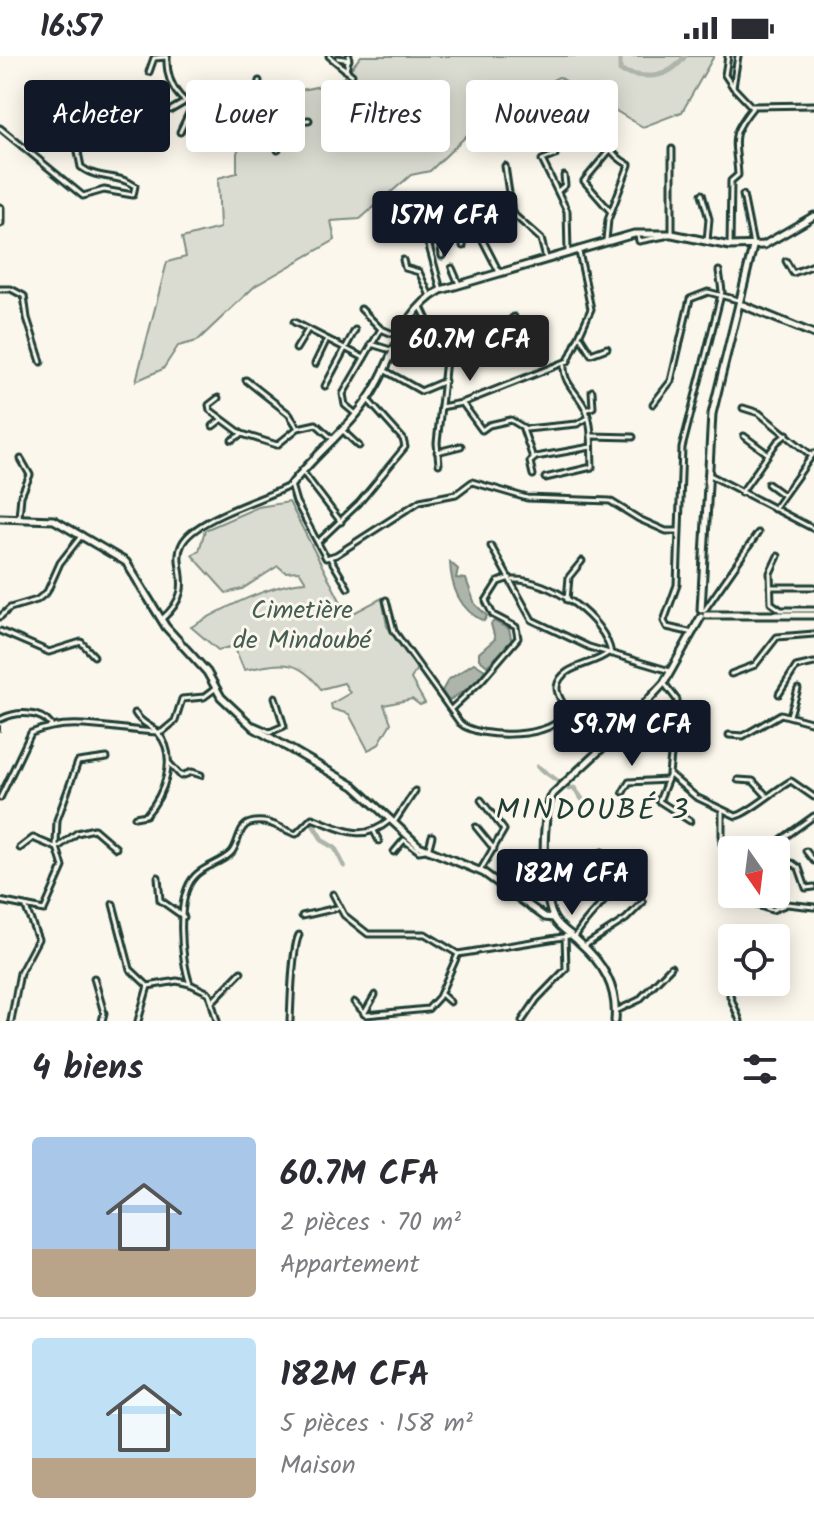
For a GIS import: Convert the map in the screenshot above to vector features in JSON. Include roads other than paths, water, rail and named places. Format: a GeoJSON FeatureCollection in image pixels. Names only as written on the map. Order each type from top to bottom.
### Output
{"type":"FeatureCollection","features":[{"type":"Feature","properties":{"kind":"street"},"geometry":{"type":"LineString","coordinates":[[329,56],[352,75]]}},
{"type":"Feature","properties":{"kind":"street"},"geometry":{"type":"LineString","coordinates":[[728,56],[725,75],[753,107],[814,105]]}},
{"type":"Feature","properties":{"kind":"street"},"geometry":{"type":"LineString","coordinates":[[733,87],[738,56]]}},
{"type":"Feature","properties":{"kind":"street"},"geometry":{"type":"LineString","coordinates":[[149,72],[154,58],[167,57],[170,84],[186,105]]}},
{"type":"Feature","properties":{"kind":"street"},"geometry":{"type":"LineString","coordinates":[[338,58],[349,58],[346,71]]}},
{"type":"Feature","properties":{"kind":"street"},"geometry":{"type":"LineString","coordinates":[[171,110],[183,103]]}},
{"type":"Feature","properties":{"kind":"street"},"geometry":{"type":"LineString","coordinates":[[730,246],[730,187],[738,172],[733,138],[753,107]]}},
{"type":"Feature","properties":{"kind":"street"},"geometry":{"type":"LineString","coordinates":[[180,132],[186,119]]}},
{"type":"Feature","properties":{"kind":"street"},"geometry":{"type":"LineString","coordinates":[[305,120],[309,120]]}},
{"type":"Feature","properties":{"kind":"street"},"geometry":{"type":"LineString","coordinates":[[0,128],[24,148]]}},
{"type":"Feature","properties":{"kind":"street"},"geometry":{"type":"LineString","coordinates":[[670,234],[672,149]]}},
{"type":"Feature","properties":{"kind":"street"},"geometry":{"type":"LineString","coordinates":[[29,152],[83,196],[100,190],[133,195],[135,186],[131,182],[98,176],[81,167],[78,152]]}},
{"type":"Feature","properties":{"kind":"street"},"geometry":{"type":"LineString","coordinates":[[607,152],[584,182],[611,212]]}},
{"type":"Feature","properties":{"kind":"street"},"geometry":{"type":"LineString","coordinates":[[606,240],[611,212],[629,165],[612,152]]}},
{"type":"Feature","properties":{"kind":"street"},"geometry":{"type":"LineString","coordinates":[[555,155],[542,160],[567,211],[568,252]]}},
{"type":"Feature","properties":{"kind":"street"},"geometry":{"type":"LineString","coordinates":[[505,166],[512,213],[541,239],[546,258]]}},
{"type":"Feature","properties":{"kind":"street"},"geometry":{"type":"LineString","coordinates":[[558,191],[565,185],[564,176]]}},
{"type":"Feature","properties":{"kind":"street"},"geometry":{"type":"LineString","coordinates":[[702,194],[709,219],[707,241]]}},
{"type":"Feature","properties":{"kind":"street"},"geometry":{"type":"LineString","coordinates":[[704,614],[712,414],[753,247],[743,195]]}},
{"type":"Feature","properties":{"kind":"street"},"geometry":{"type":"LineString","coordinates":[[463,201],[499,272]]}},
{"type":"Feature","properties":{"kind":"street"},"geometry":{"type":"LineString","coordinates":[[0,208],[0,223]]}},
{"type":"Feature","properties":{"kind":"street"},"geometry":{"type":"LineString","coordinates":[[162,619],[180,595],[180,550],[184,540],[232,509],[291,485],[357,415],[400,337],[430,296],[459,284],[606,240],[637,234],[670,234],[730,246],[753,247],[775,242],[814,216]]}},
{"type":"Feature","properties":{"kind":"street"},"geometry":{"type":"LineString","coordinates":[[428,244],[476,227]]}},
{"type":"Feature","properties":{"kind":"street"},"geometry":{"type":"LineString","coordinates":[[463,246],[464,231]]}},
{"type":"Feature","properties":{"kind":"street"},"geometry":{"type":"LineString","coordinates":[[426,235],[441,290]]}},
{"type":"Feature","properties":{"kind":"street"},"geometry":{"type":"LineString","coordinates":[[440,238],[442,256]]}},
{"type":"Feature","properties":{"kind":"street"},"geometry":{"type":"LineString","coordinates":[[479,248],[486,244]]}},
{"type":"Feature","properties":{"kind":"street"},"geometry":{"type":"LineString","coordinates":[[545,478],[591,469],[591,436],[586,410],[565,380],[564,365],[581,338],[592,305],[578,248]]}},
{"type":"Feature","properties":{"kind":"street"},"geometry":{"type":"LineString","coordinates":[[403,260],[405,268],[418,272],[430,296]]}},
{"type":"Feature","properties":{"kind":"street"},"geometry":{"type":"LineString","coordinates":[[786,261],[793,273],[814,265]]}},
{"type":"Feature","properties":{"kind":"street"},"geometry":{"type":"LineString","coordinates":[[452,268],[459,284]]}},
{"type":"Feature","properties":{"kind":"street"},"geometry":{"type":"LineString","coordinates":[[693,633],[664,624],[677,585],[682,448],[723,281],[719,271]]}},
{"type":"Feature","properties":{"kind":"street"},"geometry":{"type":"LineString","coordinates":[[0,289],[11,289],[24,296],[27,318],[41,362]]}},
{"type":"Feature","properties":{"kind":"street"},"geometry":{"type":"LineString","coordinates":[[653,404],[670,385],[690,299],[706,292],[814,334]]}},
{"type":"Feature","properties":{"kind":"street"},"geometry":{"type":"LineString","coordinates":[[420,306],[444,353],[439,464]]}},
{"type":"Feature","properties":{"kind":"street"},"geometry":{"type":"LineString","coordinates":[[361,309],[381,329],[400,337]]}},
{"type":"Feature","properties":{"kind":"street"},"geometry":{"type":"LineString","coordinates":[[444,353],[462,340],[501,329],[514,317]]}},
{"type":"Feature","properties":{"kind":"street"},"geometry":{"type":"LineString","coordinates":[[294,322],[364,358]]}},
{"type":"Feature","properties":{"kind":"street"},"geometry":{"type":"LineString","coordinates":[[357,415],[342,398],[381,329]]}},
{"type":"Feature","properties":{"kind":"street"},"geometry":{"type":"LineString","coordinates":[[325,386],[355,330]]}},
{"type":"Feature","properties":{"kind":"street"},"geometry":{"type":"LineString","coordinates":[[296,349],[307,331]]}},
{"type":"Feature","properties":{"kind":"street"},"geometry":{"type":"LineString","coordinates":[[581,338],[591,354],[607,348]]}},
{"type":"Feature","properties":{"kind":"street"},"geometry":{"type":"LineString","coordinates":[[315,364],[326,341]]}},
{"type":"Feature","properties":{"kind":"street"},"geometry":{"type":"LineString","coordinates":[[371,344],[394,351]]}},
{"type":"Feature","properties":{"kind":"street"},"geometry":{"type":"LineString","coordinates":[[441,407],[462,403],[525,375],[564,365]]}},
{"type":"Feature","properties":{"kind":"street"},"geometry":{"type":"LineString","coordinates":[[384,370],[407,380],[420,391],[445,381]]}},
{"type":"Feature","properties":{"kind":"street"},"geometry":{"type":"LineString","coordinates":[[246,380],[289,414],[298,428]]}},
{"type":"Feature","properties":{"kind":"street"},"geometry":{"type":"LineString","coordinates":[[586,410],[593,407],[592,391]]}},
{"type":"Feature","properties":{"kind":"street"},"geometry":{"type":"LineString","coordinates":[[218,398],[209,408],[242,434],[277,445],[298,428],[316,424],[334,440]]}},
{"type":"Feature","properties":{"kind":"street"},"geometry":{"type":"LineString","coordinates":[[318,542],[341,522],[405,447],[403,439],[368,400]]}},
{"type":"Feature","properties":{"kind":"street"},"geometry":{"type":"LineString","coordinates":[[462,403],[482,430],[489,425],[514,420],[523,429],[533,458],[530,471],[533,475]]}},
{"type":"Feature","properties":{"kind":"street"},"geometry":{"type":"LineString","coordinates":[[743,408],[755,411],[813,454],[774,509]]}},
{"type":"Feature","properties":{"kind":"street"},"geometry":{"type":"LineString","coordinates":[[523,429],[575,425],[588,418]]}},
{"type":"Feature","properties":{"kind":"street"},"geometry":{"type":"LineString","coordinates":[[213,426],[221,420]]}},
{"type":"Feature","properties":{"kind":"street"},"geometry":{"type":"LineString","coordinates":[[343,431],[359,446]]}},
{"type":"Feature","properties":{"kind":"street"},"geometry":{"type":"LineString","coordinates":[[232,440],[242,434]]}},
{"type":"Feature","properties":{"kind":"street"},"geometry":{"type":"LineString","coordinates":[[741,493],[768,454],[787,434]]}},
{"type":"Feature","properties":{"kind":"street"},"geometry":{"type":"LineString","coordinates":[[591,436],[633,437]]}},
{"type":"Feature","properties":{"kind":"street"},"geometry":{"type":"LineString","coordinates":[[744,436],[768,454]]}},
{"type":"Feature","properties":{"kind":"street"},"geometry":{"type":"LineString","coordinates":[[440,451],[461,446]]}},
{"type":"Feature","properties":{"kind":"street"},"geometry":{"type":"LineString","coordinates":[[533,458],[591,447]]}},
{"type":"Feature","properties":{"kind":"street"},"geometry":{"type":"LineString","coordinates":[[18,520],[21,496],[30,475],[21,459]]}},
{"type":"Feature","properties":{"kind":"street"},"geometry":{"type":"LineString","coordinates":[[302,471],[341,522]]}},
{"type":"Feature","properties":{"kind":"street"},"geometry":{"type":"LineString","coordinates":[[708,474],[814,529]]}},
{"type":"Feature","properties":{"kind":"street"},"geometry":{"type":"LineString","coordinates":[[330,558],[420,501],[456,494],[470,482],[521,497],[610,501],[666,531],[678,531]]}},
{"type":"Feature","properties":{"kind":"street"},"geometry":{"type":"LineString","coordinates":[[768,484],[783,495]]}},
{"type":"Feature","properties":{"kind":"street"},"geometry":{"type":"LineString","coordinates":[[291,485],[293,496],[325,556],[330,558],[348,588]]}},
{"type":"Feature","properties":{"kind":"street"},"geometry":{"type":"LineString","coordinates":[[0,518],[50,519],[131,566],[162,619],[247,722],[288,751],[354,786],[426,850],[480,871],[545,917],[553,918],[584,946],[609,978],[615,1021]]}},
{"type":"Feature","properties":{"kind":"street"},"geometry":{"type":"LineString","coordinates":[[553,918],[544,842],[547,802],[664,683],[704,614],[758,533]]}},
{"type":"Feature","properties":{"kind":"street"},"geometry":{"type":"LineString","coordinates":[[0,617],[10,608],[37,600],[47,592],[60,563],[82,535]]}},
{"type":"Feature","properties":{"kind":"street"},"geometry":{"type":"LineString","coordinates":[[491,546],[532,620],[551,632],[610,654],[670,671]]}},
{"type":"Feature","properties":{"kind":"street"},"geometry":{"type":"LineString","coordinates":[[778,556],[771,569],[769,600],[779,610],[814,613]]}},
{"type":"Feature","properties":{"kind":"street"},"geometry":{"type":"LineString","coordinates":[[567,600],[569,577],[582,561]]}},
{"type":"Feature","properties":{"kind":"street"},"geometry":{"type":"LineString","coordinates":[[451,709],[481,681],[518,638],[516,627],[493,615],[486,601],[498,582],[511,579],[542,583],[604,632],[610,654]]}},
{"type":"Feature","properties":{"kind":"street"},"geometry":{"type":"LineString","coordinates":[[769,587],[814,587]]}},
{"type":"Feature","properties":{"kind":"street"},"geometry":{"type":"LineString","coordinates":[[386,600],[394,631],[451,709],[472,732],[549,729],[565,716],[557,689],[559,681],[574,668],[594,663],[610,654]]}},
{"type":"Feature","properties":{"kind":"street"},"geometry":{"type":"LineString","coordinates":[[704,614],[814,613]]}},
{"type":"Feature","properties":{"kind":"street"},"geometry":{"type":"LineString","coordinates":[[0,631],[49,652],[81,642],[94,656]]}},
{"type":"Feature","properties":{"kind":"street"},"geometry":{"type":"LineString","coordinates":[[731,674],[755,665],[777,637],[814,634]]}},
{"type":"Feature","properties":{"kind":"street"},"geometry":{"type":"LineString","coordinates":[[779,694],[796,667],[814,663]]}},
{"type":"Feature","properties":{"kind":"street"},"geometry":{"type":"LineString","coordinates":[[664,683],[677,700],[668,777],[659,801],[690,821]]}},
{"type":"Feature","properties":{"kind":"street"},"geometry":{"type":"LineString","coordinates":[[0,798],[28,736],[51,725],[78,723],[158,732],[172,726],[182,699],[204,697],[216,688]]}},
{"type":"Feature","properties":{"kind":"street"},"geometry":{"type":"LineString","coordinates":[[790,715],[798,689]]}},
{"type":"Feature","properties":{"kind":"street"},"geometry":{"type":"LineString","coordinates":[[247,722],[270,732],[283,728],[285,723],[275,697]]}},
{"type":"Feature","properties":{"kind":"street"},"geometry":{"type":"LineString","coordinates":[[135,713],[144,725],[158,732],[171,769],[179,776],[192,772],[201,775]]}},
{"type":"Feature","properties":{"kind":"street"},"geometry":{"type":"LineString","coordinates":[[1,719],[13,714],[39,715],[51,725]]}},
{"type":"Feature","properties":{"kind":"street"},"geometry":{"type":"LineString","coordinates":[[729,735],[742,737],[778,715],[790,715],[814,723]]}},
{"type":"Feature","properties":{"kind":"street"},"geometry":{"type":"LineString","coordinates":[[0,901],[44,910],[63,867],[57,848],[57,820],[74,768],[82,761],[107,758]]}},
{"type":"Feature","properties":{"kind":"street"},"geometry":{"type":"LineString","coordinates":[[135,817],[146,815],[160,798],[169,759]]}},
{"type":"Feature","properties":{"kind":"street"},"geometry":{"type":"LineString","coordinates":[[623,792],[629,782],[668,777],[722,812],[736,816],[745,814],[766,795],[791,781],[814,797]]}},
{"type":"Feature","properties":{"kind":"street"},"geometry":{"type":"LineString","coordinates":[[738,780],[753,781],[766,795]]}},
{"type":"Feature","properties":{"kind":"street"},"geometry":{"type":"LineString","coordinates":[[190,984],[182,958],[188,884],[198,873],[232,852],[246,824],[275,823],[296,834],[312,818],[347,833],[374,831],[392,822],[415,791]]}},
{"type":"Feature","properties":{"kind":"street"},"geometry":{"type":"LineString","coordinates":[[480,871],[504,836],[503,827],[481,800]]}},
{"type":"Feature","properties":{"kind":"street"},"geometry":{"type":"LineString","coordinates":[[722,812],[722,836]]}},
{"type":"Feature","properties":{"kind":"street"},"geometry":{"type":"LineString","coordinates":[[786,836],[814,816]]}},
{"type":"Feature","properties":{"kind":"street"},"geometry":{"type":"LineString","coordinates":[[476,827],[494,849]]}},
{"type":"Feature","properties":{"kind":"street"},"geometry":{"type":"LineString","coordinates":[[57,848],[77,833],[94,829],[116,848]]}},
{"type":"Feature","properties":{"kind":"street"},"geometry":{"type":"LineString","coordinates":[[374,831],[379,841]]}},
{"type":"Feature","properties":{"kind":"street"},"geometry":{"type":"LineString","coordinates":[[426,850],[432,836]]}},
{"type":"Feature","properties":{"kind":"street"},"geometry":{"type":"LineString","coordinates":[[20,848],[33,838],[57,848]]}},
{"type":"Feature","properties":{"kind":"street"},"geometry":{"type":"LineString","coordinates":[[394,852],[404,840],[419,851],[426,850]]}},
{"type":"Feature","properties":{"kind":"street"},"geometry":{"type":"LineString","coordinates":[[806,851],[814,861]]}},
{"type":"Feature","properties":{"kind":"street"},"geometry":{"type":"LineString","coordinates":[[522,1021],[537,999],[566,969],[571,936],[612,887],[613,873],[602,852]]}},
{"type":"Feature","properties":{"kind":"street"},"geometry":{"type":"LineString","coordinates":[[792,863],[799,868],[806,888],[814,887]]}},
{"type":"Feature","properties":{"kind":"street"},"geometry":{"type":"LineString","coordinates":[[158,877],[160,900],[184,917]]}},
{"type":"Feature","properties":{"kind":"street"},"geometry":{"type":"LineString","coordinates":[[517,895],[528,877]]}},
{"type":"Feature","properties":{"kind":"street"},"geometry":{"type":"LineString","coordinates":[[333,894],[338,907],[368,934],[425,934],[458,954],[571,936]]}},
{"type":"Feature","properties":{"kind":"street"},"geometry":{"type":"LineString","coordinates":[[584,946],[626,919],[643,902]]}},
{"type":"Feature","properties":{"kind":"street"},"geometry":{"type":"LineString","coordinates":[[113,904],[130,969],[148,986]]}},
{"type":"Feature","properties":{"kind":"street"},"geometry":{"type":"LineString","coordinates":[[790,904],[814,907]]}},
{"type":"Feature","properties":{"kind":"street"},"geometry":{"type":"LineString","coordinates":[[302,916],[338,907]]}},
{"type":"Feature","properties":{"kind":"street"},"geometry":{"type":"LineString","coordinates":[[11,1021],[20,973],[38,939],[26,908]]}},
{"type":"Feature","properties":{"kind":"street"},"geometry":{"type":"LineString","coordinates":[[290,1021],[295,966],[293,945],[299,935]]}},
{"type":"Feature","properties":{"kind":"street"},"geometry":{"type":"LineString","coordinates":[[364,1014],[423,1011],[431,1007],[441,993],[458,954]]}},
{"type":"Feature","properties":{"kind":"street"},"geometry":{"type":"LineString","coordinates":[[616,1011],[639,1000],[671,967]]}},
{"type":"Feature","properties":{"kind":"street"},"geometry":{"type":"LineString","coordinates":[[213,1002],[241,972]]}},
{"type":"Feature","properties":{"kind":"street"},"geometry":{"type":"LineString","coordinates":[[94,978],[104,1013],[102,1021]]}},
{"type":"Feature","properties":{"kind":"street"},"geometry":{"type":"LineString","coordinates":[[148,986],[177,981],[207,991],[217,1021]]}},
{"type":"Feature","properties":{"kind":"street"},"geometry":{"type":"LineString","coordinates":[[138,1021],[148,986]]}},
{"type":"Feature","properties":{"kind":"street"},"geometry":{"type":"LineString","coordinates":[[441,993],[450,1002]]}},
{"type":"Feature","properties":{"kind":"street"},"geometry":{"type":"LineString","coordinates":[[364,1014],[375,995]]}},
{"type":"Feature","properties":{"kind":"street"},"geometry":{"type":"LineString","coordinates":[[730,996],[740,1021]]}},
{"type":"Feature","properties":{"kind":"street"},"geometry":{"type":"LineString","coordinates":[[354,1002],[364,1014]]}},
{"type":"Feature","properties":{"kind":"waterway"},"geometry":{"type":"LineString","coordinates":[[620,56],[620,71],[648,76],[671,70],[685,56]]}},
{"type":"Feature","properties":{"kind":"waterway"},"geometry":{"type":"LineString","coordinates":[[538,767],[569,789],[574,788],[582,799]]}},
{"type":"Feature","properties":{"kind":"waterway"},"geometry":{"type":"LineString","coordinates":[[309,818],[323,841],[335,848],[344,866]]}},
{"type":"Feature","properties":{"kind":"railway"},"geometry":{"type":"LineString","coordinates":[[0,726],[0,731]]}},
{"type":"Feature","properties":{"kind":"district","name":"MINDOUBÉ 3"},"geometry":{"type":"Point","coordinates":[593,809]}},
{"type":"Feature","properties":{"kind":"park label","name":"Cimetière de Mindoubé"},"geometry":{"type":"Point","coordinates":[302,624]}}]}
